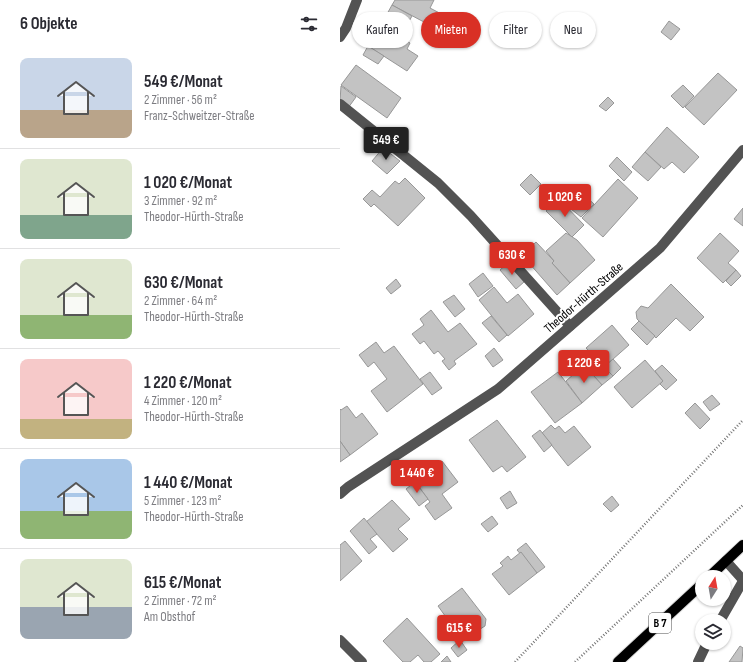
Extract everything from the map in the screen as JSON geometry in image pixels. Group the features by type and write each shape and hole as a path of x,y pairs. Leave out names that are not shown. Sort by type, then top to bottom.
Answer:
{"main road":[{"path":"716,570 743,545"},
{"name":"B 7","path":"618,662 695,590"}],"street":[{"path":"340,37 346,28 357,0"},
{"path":"340,104 438,183 460,205 570,326"},
{"name":"Theodor-Hürth-Straße","path":"340,494 348,487 498,389 660,248 743,150"},
{"path":"724,614 743,581 726,561"},
{"path":"340,640 362,662"},
{"path":"698,662 704,650"}],"path":[{"path":"515,662 743,420"},
{"path":"575,662 743,505"}],"building":[{"path":"395,0 434,0 430,8 438,12 421,12 421,20 413,16 413,12 405,12 392,5"},
{"path":"392,5 405,12 388,12"},
{"path":"669,21 680,29 671,40 661,32"},
{"path":"367,48 371,48 384,56 378,64 363,55"},
{"path":"371,48 408,48 418,56 407,71"},
{"path":"356,65 401,98 387,118 341,85"},
{"path":"718,73 737,90 704,125 685,107"},
{"path":"683,85 694,96 683,108 671,96"},
{"path":"341,86 356,97 348,108 340,101"},
{"path":"608,97 614,103 606,111 599,106"},
{"path":"667,127 699,157 684,173 672,162 664,169 645,152"},
{"path":"383,148 400,161 387,174 372,161"},
{"path":"645,152 661,167 648,181 632,167"},
{"path":"617,157 632,172 624,181 609,166"},
{"path":"531,174 541,184 530,195 520,185"},
{"path":"405,178 425,198 398,226 374,204 371,207 363,199 372,190 380,197 395,181 399,184"},
{"path":"618,179 638,198 603,237 582,218"},
{"path":"584,195 594,204 581,217 571,209"},
{"path":"559,199 584,225 572,237 546,211"},
{"path":"743,208 743,226 734,219"},
{"path":"566,233 577,240 595,260 570,283 552,263 554,261 546,251"},
{"path":"720,233 739,251 728,263 736,270 723,283 697,258"},
{"path":"536,242 554,261 552,263 570,283 557,295 522,255"},
{"path":"508,263 524,282 516,289 500,270"},
{"path":"736,270 741,276 731,286 726,281"},
{"path":"483,273 493,286 478,297 469,284"},
{"path":"396,279 401,286 391,294 386,288"},
{"path":"671,284 704,317 690,331 676,318 656,338 637,319 636,312 641,306 648,308"},
{"path":"494,287 507,303 518,294 534,314 508,336 479,300"},
{"path":"454,295 465,309 455,317 443,302"},
{"path":"431,310 448,332 460,323 477,344 454,361 456,364 449,370 442,361 445,359 438,351 434,354 424,341 420,344 412,334 424,325 420,319"},
{"path":"491,316 507,335 499,342 482,323"},
{"path":"639,321 655,336 647,345 631,329"},
{"path":"612,325 629,345 604,367 586,348"},
{"path":"376,342 384,353 394,346 423,384 387,412 371,391 387,379 374,362 368,367 359,355"},
{"path":"494,348 503,360 493,367 485,356"},
{"path":"594,357 613,376 602,385 584,365"},
{"path":"613,359 621,368 613,376 604,367"},
{"path":"645,360 663,381 632,408 614,387"},
{"path":"584,365 602,385 582,403 566,381"},
{"path":"662,365 677,380 666,390 660,384 663,381 655,371"},
{"path":"430,372 442,388 432,395 420,379"},
{"path":"558,372 582,403 555,423 531,392"},
{"path":"712,395 720,404 710,411 703,402"},
{"path":"695,403 710,419 700,429 685,413"},
{"path":"347,406 356,418 362,413 378,434 350,455 340,441 340,409 341,410"},
{"path":"497,420 526,457 507,472 502,466 493,472 469,440"},
{"path":"551,425 555,429 559,426 565,433 574,426 591,447 568,466 542,433"},
{"path":"540,430 552,445 544,452 532,436"},
{"path":"340,441 350,455 340,462"},
{"path":"442,461 458,482 442,494 452,508 435,520 425,506 430,502 415,481"},
{"path":"415,482 428,499 419,506 406,489"},
{"path":"510,491 517,503 507,509 500,498"},
{"path":"612,496 619,505 611,512 603,504"},
{"path":"392,500 410,519 398,529 408,539 393,552 366,522"},
{"path":"492,516 498,524 488,532 481,524"},
{"path":"364,518 377,534 370,539 377,547 369,554 350,531"},
{"path":"345,541 362,561 340,581 340,545"},
{"path":"526,543 545,567 537,573 517,550"},
{"path":"521,552 537,573 509,595 492,574 503,566 500,563 508,556 511,560"},
{"path":"462,588 486,619 485,626 477,631 469,621 456,631 438,606"},
{"path":"407,618 440,654 431,662 424,662 418,655 410,662 403,662 383,641"},
{"path":"460,640 467,650 458,657 451,648"},
{"path":"740,646 743,648 742,662 729,662"},
{"path":"447,656 451,662 441,662"}]}
